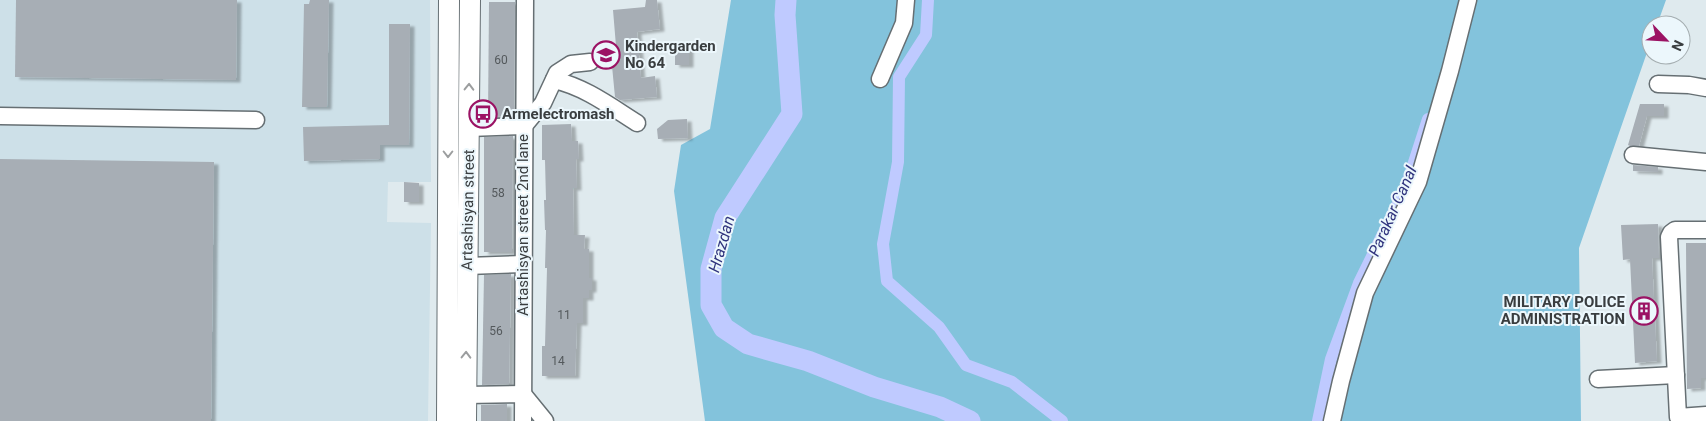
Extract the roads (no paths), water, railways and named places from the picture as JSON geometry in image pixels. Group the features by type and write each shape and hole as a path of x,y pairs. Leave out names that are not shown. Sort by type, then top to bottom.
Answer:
{"main road":[{"name":"Artashisyan street","path":"447,421 449,0"},
{"name":"Artashisyan street","path":"466,421 470,0"}],"street":[{"name":"Artashisyan street 2nd lane","path":"522,421 525,0"},
{"path":"880,79 904,23 906,0"},
{"path":"1332,421 1365,293 1418,182 1468,0"},
{"path":"469,128 524,126 543,103 557,73 571,64 590,62"},
{"path":"554,80 570,84 592,94 636,123"},
{"path":"1658,84 1689,85 1706,88"},
{"path":"0,116 256,120"},
{"path":"1633,155 1706,162"},
{"path":"1706,230 1675,230 1670,233 1669,237 1678,417 1706,415"},
{"path":"467,266 523,264"},
{"path":"1598,379 1676,375"},
{"path":"466,394 523,394 545,421"}],"waterway":[{"name":"Hrazdan","path":"786,0 785,15 792,114 725,218 711,269 711,305 724,328 748,344 808,361 874,387 940,407 970,421"},
{"path":"928,0 926,35 899,77 898,162 883,244 887,281 939,327 966,365 1012,382 1062,421"},
{"name":"Parakar Canal","path":"1318,421 1331,359 1359,283 1406,187 1428,119"}],"place":[{"name":"Kindergarden No 64","path":"606,55"},
{"name":"Armelectromash","path":"483,114"},
{"name":"MILITARY POLICE ADMINISTRATION","path":"1644,311"}]}
